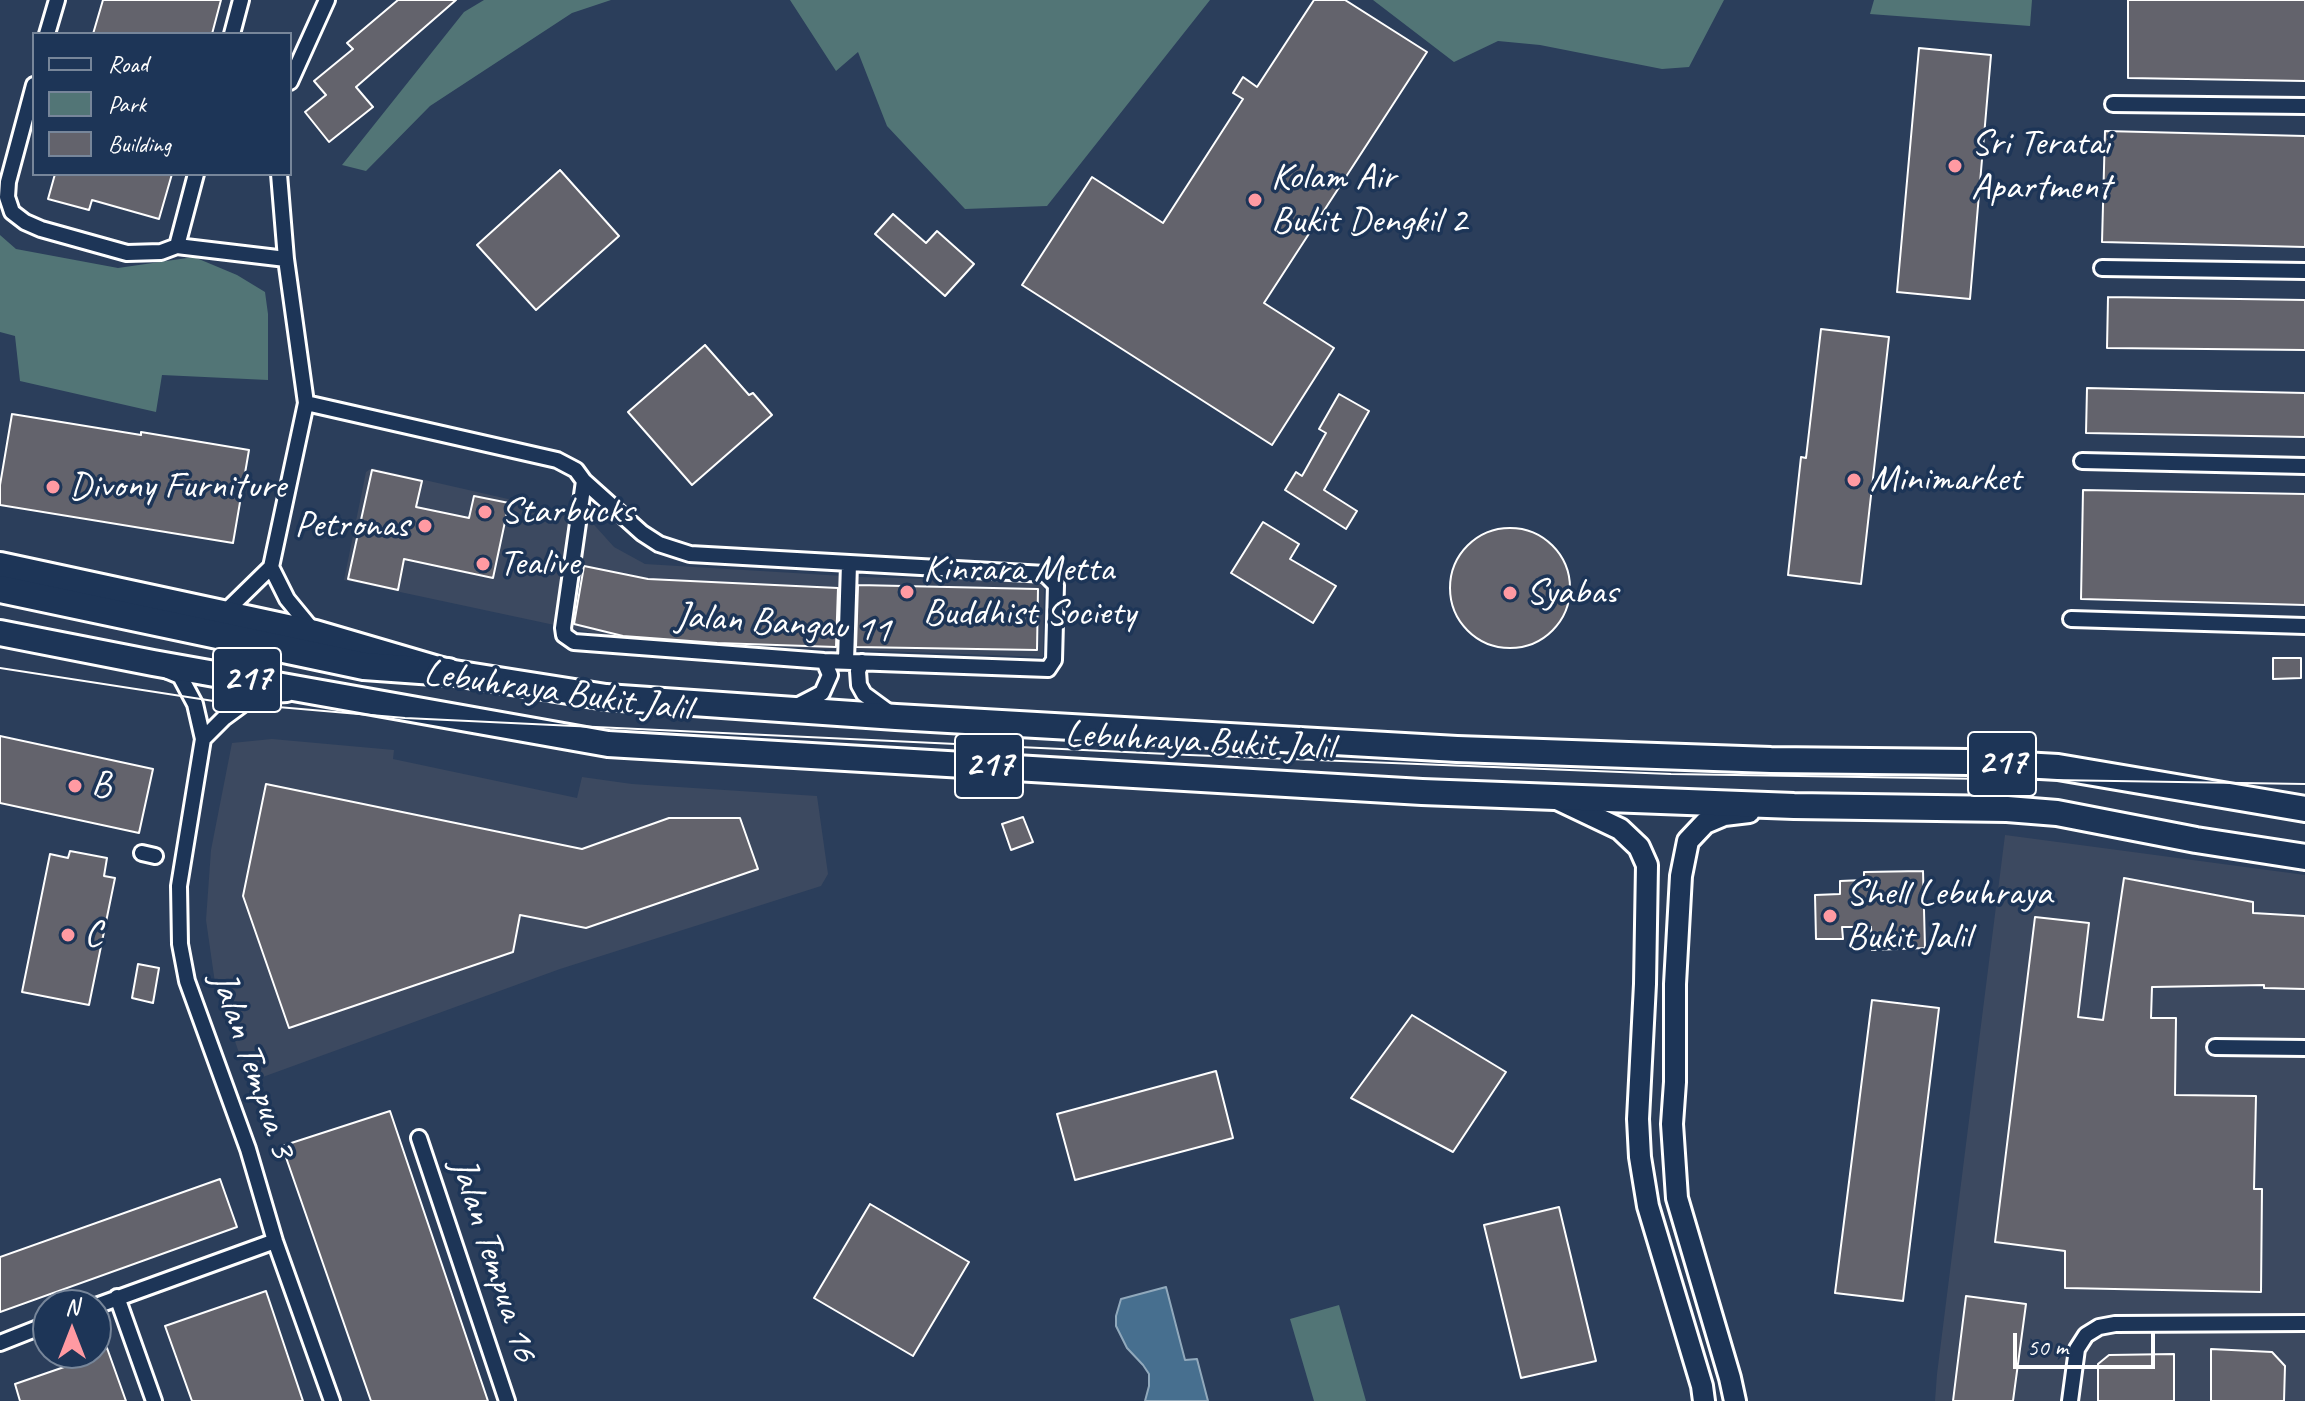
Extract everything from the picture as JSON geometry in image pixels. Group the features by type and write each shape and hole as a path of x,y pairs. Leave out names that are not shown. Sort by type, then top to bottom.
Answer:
{"highway":[{"name":"Lebuhraya Bukit Jalil","path":"0,565 315,633 448,672 606,697 1457,749 2058,767 2305,809"},
{"path":"0,589 364,666 448,672"},
{"name":"Lebuhraya Bukit Jalil","path":"0,633 608,744 1553,798 2007,809 2057,813 2305,857"}],"main road":[{"path":"1553,798 1620,829 1639,847 1647,865 1638,1119 1640,1157 1648,1206 1704,1401"},
{"path":"1735,1401 1677,1198 1672,1124 1681,876 1688,841 1705,823 1724,815 1794,806"},
{"path":"1645,984 1675,984"}],"street":[{"path":"233,32 241,0"},
{"path":"292,78 327,0"},
{"path":"47,32 54,1"},
{"path":"32,92 8,182 7,197 12,212 25,222 127,253 161,252 177,246 286,259"},
{"path":"2113,104 2305,106"},
{"path":"177,246 195,176"},
{"path":"224,613 271,567 306,403 286,259 279,176"},
{"path":"2102,268 2305,271"},
{"path":"306,403 557,460 576,470 584,481"},
{"path":"2082,461 2305,466"},
{"name":"Jalan Bangau 11","path":"584,481 642,533 659,544 690,554 1045,574 1056,585 1054,660 1048,669 824,661 574,642 564,635 563,628 584,481"},
{"path":"846,661 849,564"},
{"path":"271,567 287,599 315,633"},
{"path":"2071,619 2305,626"},
{"path":"790,710 822,693 830,675 824,661"},
{"path":"862,662 858,671 859,685 864,694 896,717"},
{"name":"Jalan Tempua 3","path":"153,663 180,676 195,704 203,739 179,886 180,944 187,981 248,1149 275,1241 332,1401"},
{"path":"203,739 224,718 254,696 340,696"},
{"path":"2215,1047 2305,1048"},
{"name":"Jalan Tempua 16","path":"419,1138 507,1401"},
{"path":"112,1299 275,1241"},
{"path":"117,1297 154,1401"},
{"path":"2070,1401 2077,1349 2086,1335 2099,1327 2115,1324 2305,1323"},
{"path":"0,1343 32,1330"}],"shaded area":[{"path":"372,468 587,517 614,547 645,564 860,577 1044,582 1043,657 634,642 344,580 366,472"},
{"path":"272,739 394,750 393,759 577,798 582,777 632,784 817,796 828,874 821,886 560,969 249,1082 215,983 206,920 211,850 232,743"},
{"path":"2005,835 2305,875 2305,1401 1935,1401"},
{"path":"1166,1287 1185,1360 1197,1359 1208,1401 1145,1401 1149,1374 1127,1348 1116,1326 1121,1299"}],"green space":[{"path":"484,0 611,0 572,13 430,106 366,171 342,165 464,12"},
{"path":"790,0 1210,0 1047,206 965,209 887,126 858,52 836,71"},
{"path":"1373,0 1724,0 1689,67 1662,69 1540,45 1498,41 1454,62"},
{"path":"1874,0 2032,0 2030,26 1870,14"},
{"path":"0,235 16,249 118,268 194,257 237,275 265,292 268,380 162,375 156,412 20,381 15,336 0,332"},
{"path":"1339,1305 1366,1401 1314,1401 1290,1319"}],"building":[{"path":"103,0 221,0 213,32 94,32"},
{"path":"398,0 456,0 356,87 373,107 329,142 305,112 326,95 314,81 353,49 347,43"},
{"name":"Kolam Air Bukit Dengkil 2","path":"1314,0 1345,0 1427,52 1264,303 1334,348 1272,445 1022,285 1092,177 1163,223 1243,99 1233,93 1243,77 1257,87"},
{"path":"2128,0 2305,0 2305,81 2128,78"},
{"name":"Sri Teratai Apartment","path":"1919,48 1991,55 1970,299 1897,292"},
{"path":"2105,131 2305,136 2305,247 2102,242"},
{"path":"560,170 619,236 536,310 477,245"},
{"path":"54,176 171,176 159,219 92,200 89,210 48,199"},
{"path":"893,214 926,243 937,231 974,264 945,296 875,234"},
{"path":"2108,297 2305,300 2305,350 2107,348"},
{"path":"1821,329 1889,337 1861,584 1788,575 1801,457 1806,458"},
{"path":"705,345 749,395 753,393 772,415 692,485 628,412"},
{"path":"2087,388 2305,393 2305,437 2086,433"},
{"path":"1339,394 1369,411 1324,490 1357,511 1346,529 1285,490 1296,472 1302,476 1326,433 1319,429"},
{"path":"12,414 249,450 233,543 0,505 0,485"},
{"path":"372,470 422,481 416,507 469,518 474,496 509,503 493,578 404,559 398,590 348,579"},
{"path":"2083,490 2305,494 2305,605 2081,599"},
{"path":"1263,522 1299,544 1290,559 1336,586 1313,623 1231,573"},
{"name":"Syabas","path":"1510,528 1533,533 1552,546 1565,565 1570,588 1565,611 1552,630 1533,643 1510,648 1487,643 1468,630 1455,611 1450,588 1455,565 1468,546 1487,533"},
{"path":"584,566 648,579 838,588 836,647 623,636 574,624"},
{"path":"858,585 1038,589 1037,650 856,647"},
{"path":"2273,658 2301,658 2301,678 2273,679"},
{"name":"B","path":"0,736 153,769 139,833 0,803"},
{"path":"266,784 582,849 669,818 740,818 758,869 586,928 520,915 513,952 289,1028 243,896"},
{"path":"1023,817 1033,842 1011,850 1002,824"},
{"name":"C","path":"70,851 107,858 104,876 115,878 89,1005 22,992 50,854 68,858"},
{"path":"1923,871 1925,948 1872,950 1871,927 1842,927 1843,939 1816,939 1815,895 1840,894 1840,881 1864,880 1864,872"},
{"path":"2124,878 2253,902 2253,913 2305,916 2305,989 2264,988 2264,985 2152,987 2151,1018 2176,1018 2175,1095 2256,1096 2254,1189 2262,1189 2261,1292 2065,1288 2065,1251 1995,1242 2035,917 2089,923 2078,1017 2103,1020"},
{"path":"138,964 159,968 153,1003 132,998"},
{"path":"1872,1000 1939,1008 1903,1301 1835,1293"},
{"path":"1412,1015 1506,1072 1453,1152 1351,1098"},
{"path":"1216,1071 1233,1138 1075,1180 1057,1114"},
{"path":"390,1111 488,1401 371,1401 282,1146"},
{"path":"220,1179 237,1227 64,1289 32,1289 32,1301 0,1312 0,1257"},
{"path":"870,1204 969,1262 913,1356 814,1298"},
{"path":"1559,1207 1596,1361 1521,1378 1484,1225"},
{"path":"266,1291 303,1401 192,1401 165,1326"},
{"path":"1966,1296 2026,1304 2013,1401 1953,1401"},
{"path":"2211,1349 2272,1352 2285,1366 2284,1401 2211,1401"},
{"path":"2174,1354 2174,1401 2098,1401 2098,1364 2109,1355"},
{"path":"112,1362 126,1401 20,1401 15,1384 58,1369 112,1369"}],"tram line":[{"path":"0,668 220,702 405,718 1671,774 2305,784"}],"place":[{"name":"Sri Teratai Apartment","path":"1955,166"},
{"name":"Kolam Air Bukit Dengkil 2","path":"1255,200"},
{"name":"Minimarket","path":"1854,480"},
{"name":"Divony Furniture","path":"53,487"},
{"name":"Starbucks","path":"485,512"},
{"name":"Petronas","path":"425,526"},
{"name":"Tealive","path":"483,564"},
{"name":"Kinrara Metta Buddhist Society","path":"907,592"},
{"name":"Syabas","path":"1510,593"},
{"name":"B","path":"75,786"},
{"name":"Shell Lebuhraya Bukit Jalil","path":"1830,916"},
{"name":"C","path":"68,935"}]}
